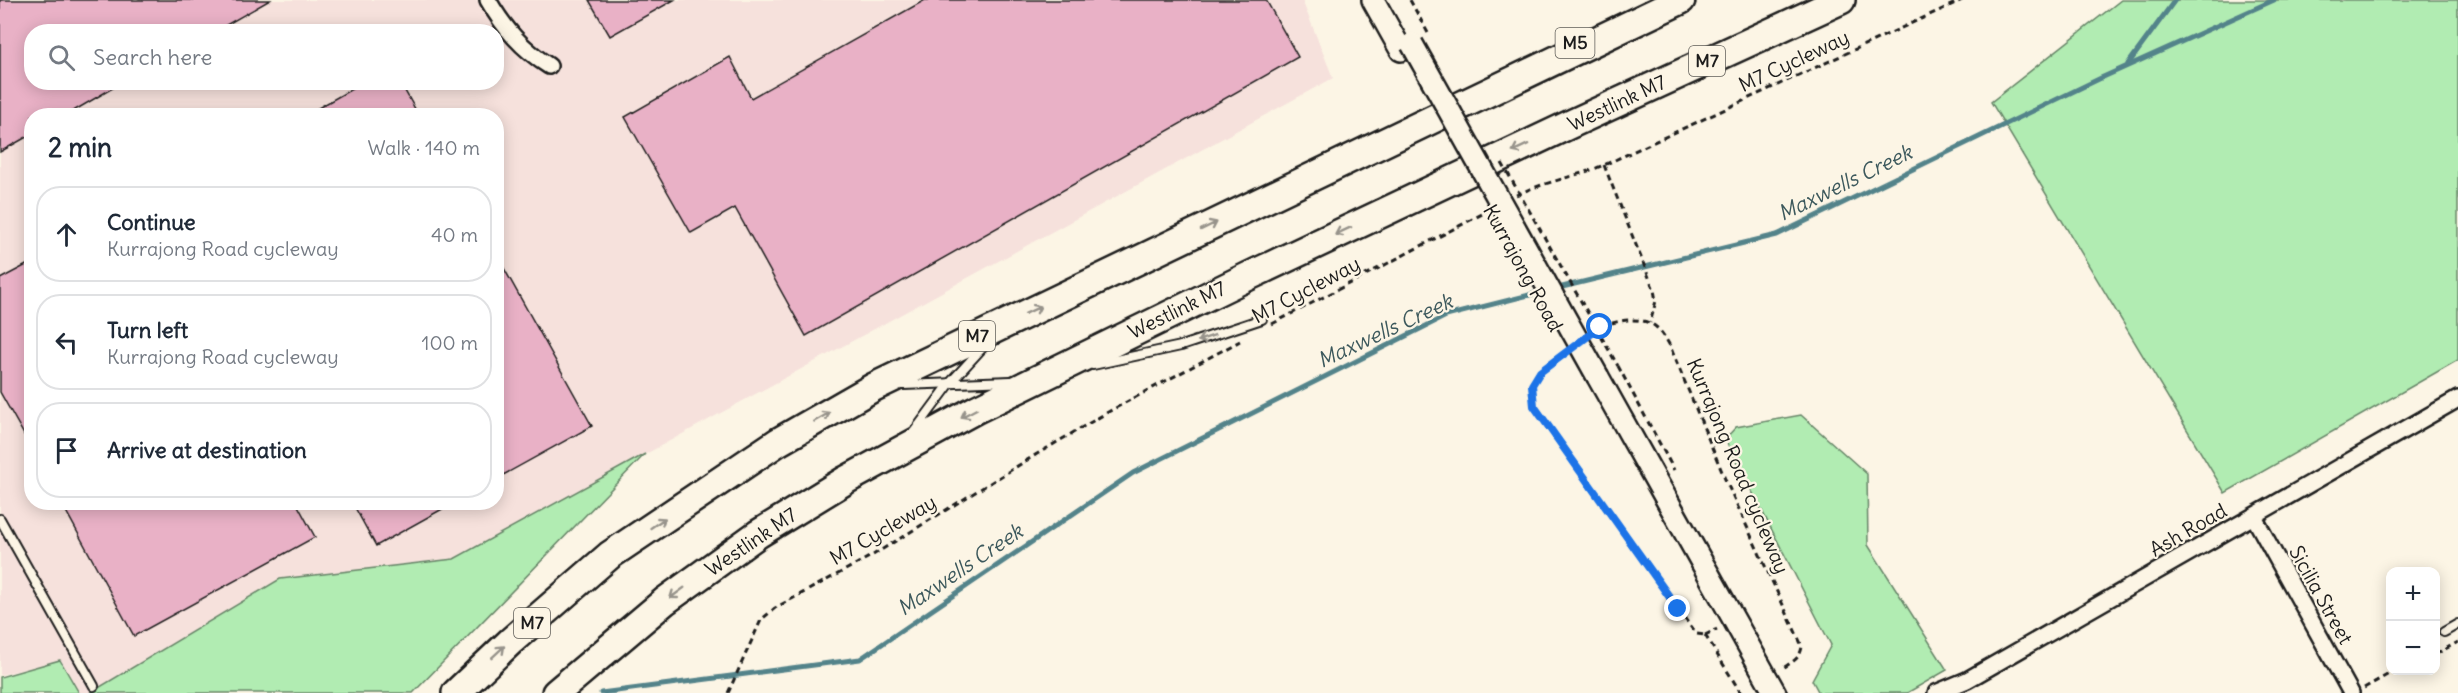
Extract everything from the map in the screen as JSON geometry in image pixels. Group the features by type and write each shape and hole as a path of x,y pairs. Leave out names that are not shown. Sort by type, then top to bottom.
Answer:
{"highway":[{"name":"M5","path":"1493,90 1605,26 1659,0"},
{"name":"M7","path":"456,693 511,640 609,555 778,442 874,387 1681,0"},
{"name":"M7","path":"1573,123 1594,108 1816,0"},
{"name":"Westlink M7","path":"556,693 665,601 758,534 900,450 1035,379 1573,123 1841,0"}],"main road":[{"name":"Kurrajong Road","path":"1373,0 1414,42"},
{"name":"Kurrajong Road","path":"1387,0 1414,42 1762,693"},
{"name":"Kurrajong Road","path":"1593,380 1775,693"}],"street":[{"path":"488,0 514,39 531,55 549,66"},
{"name":"Ash Road","path":"1936,693 1966,680 2458,399"},
{"name":"Sicilia Street","path":"2254,517 2353,693"}],"lane":[{"path":"874,387 1035,379 1181,346 1262,319"},
{"path":"900,450 951,382 1004,323"},
{"path":"0,519 94,686"},
{"path":"2444,632 2458,624"}],"path":[{"path":"1410,0 1414,42"},
{"name":"M7 Cycleway","path":"1513,197 1538,185 1580,175 1604,165 1962,0"},
{"path":"1500,158 1618,366"},
{"path":"1592,333 1606,324 1636,321 1650,324 1656,301 1629,224 1604,165"},
{"name":"M7 Cycleway","path":"1264,328 1493,208"},
{"name":"Kurrajong Road cycleway","path":"1650,324 1664,336 1670,346 1735,501 1802,646 1801,653 1796,659 1781,669"},
{"name":"M7 Cycleway","path":"728,693 761,620 767,614 873,555 1036,454 1245,338"},
{"path":"1567,351 1535,377 1532,385 1534,406 1697,634 1705,635 1724,625"},
{"path":"1705,635 1741,693"},
{"path":"2440,652 2458,642"},
{"path":"2353,693 2387,675"}],"shaded area":[{"path":"0,0 1302,0 1333,78 454,559 280,579 90,693 79,693 60,661 0,675"}],"green space":[{"path":"2121,0 2458,0 2458,360 2225,493 1991,102"},
{"path":"1801,415 1867,474 1868,545 1947,670 1907,693 1819,693 1812,680 1831,645 1725,439 1736,427"},
{"path":"645,454 413,693 90,693 280,579 454,559"},
{"path":"60,660 79,693 0,693 0,677"}],"building":[{"path":"0,0 270,0 228,24 24,24 24,90 109,90 79,108 24,108 24,138 0,152"},
{"path":"589,0 674,0 610,36"},
{"path":"925,0 1266,0 1298,57 806,336 735,208 691,233 625,117 730,57 751,98"},
{"path":"350,90 404,90 415,108 318,108"},
{"path":"24,266 24,435 0,392 0,279"},
{"path":"504,268 592,426 504,475"},
{"path":"65,510 300,510 315,537 134,636"},
{"path":"356,510 441,510 376,546"}],"waterway":[{"path":"2128,64 2175,0"},
{"name":"Maxwells Creek","path":"1554,289 1777,235 2101,78 2274,0"},
{"name":"Maxwells Creek","path":"601,693 860,659 1133,473 1446,316 1545,291"}],"route":[{"path":"1600,327 1540,372 1535,377 1531,396 1539,415 1678,609"}]}
